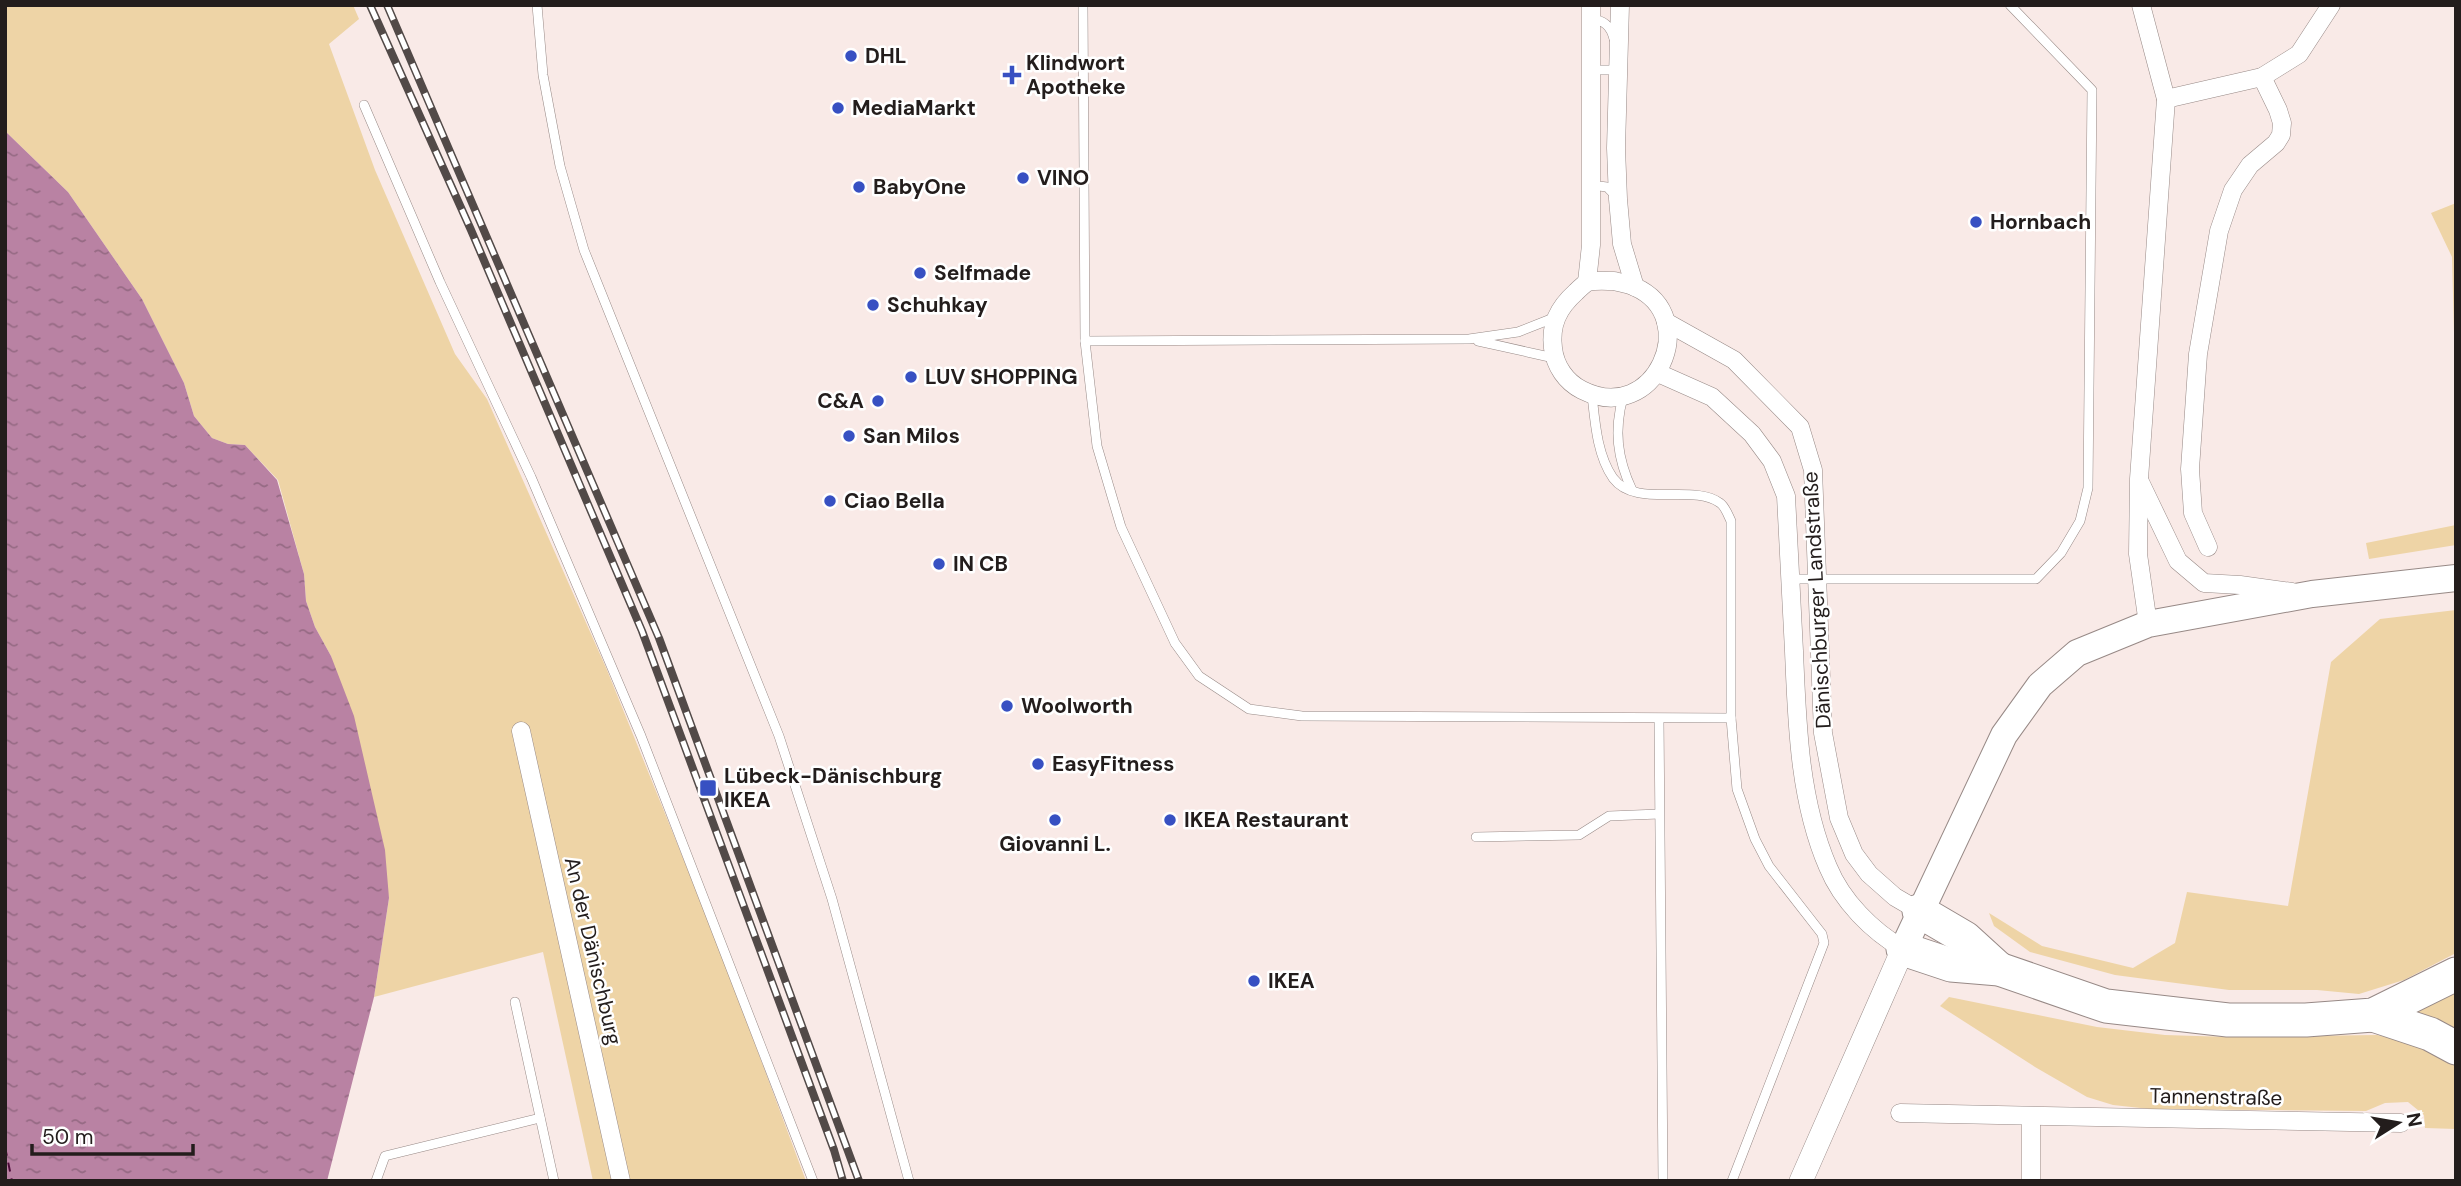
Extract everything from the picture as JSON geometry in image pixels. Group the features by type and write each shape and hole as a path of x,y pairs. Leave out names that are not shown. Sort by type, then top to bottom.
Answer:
{"highway":[{"path":"1919,911 1965,938 1999,969"},
{"path":"1903,948 1951,965 1999,969 2106,1006 2228,1020 2306,1020 2373,1015 2456,974"},
{"path":"2373,1015 2430,1034 2456,1048"}],"main road":[{"path":"1903,948 2004,736 2040,685 2077,653 2090,645 2148,624 2312,594 2456,578"}],"street":[{"path":"1620,5 1616,148 1618,199 1622,244 1635,287"},
{"path":"2141,5 2166,99 2139,479 2138,554 2148,624"},
{"path":"2166,99 2262,77 2299,54 2331,5"},
{"path":"1587,282 1591,245 1591,12"},
{"path":"2208,547 2193,513 2190,469 2198,354 2219,231 2233,190 2250,165 2276,143 2281,135 2278,110 2262,77"},
{"path":"1615,281 1635,287 1649,296 1660,310 1666,322 1668,348 1658,373 1647,384 1623,397 1592,395 1576,387 1561,372 1554,358 1551,337 1556,317 1565,302 1587,282 1615,281"},
{"name":"Dänischburger Landstraße","path":"1666,322 1734,360 1800,427 1813,470 1823,733 1839,818 1853,854 1869,874 1895,897 1919,911"},
{"name":"Dänischburger Landstraße","path":"1658,373 1712,397 1752,434 1772,461 1786,496 1798,737 1811,815 1828,869 1851,905 1881,937 1903,948"},
{"path":"2139,479 2178,561 2204,583 2312,594"},
{"name":"An der Dänischburg","path":"521,731 621,1181"},
{"path":"1801,1181 1903,948"},
{"name":"Tannenstraße","path":"1899,1113 2401,1123"},
{"path":"2031,1117 2031,1181"}],"lane":[{"path":"537,5 544,75 559,166 584,250 779,736 832,899 909,1181"},
{"path":"1083,5 1085,341 1097,446 1121,527 1166,625 1199,677 1250,709 1302,716 1731,718"},
{"path":"1791,579 2036,579 2061,553 2080,521 2088,488 2092,90 2010,5"},
{"path":"1590,70 1619,62 1612,30 1591,12"},
{"path":"365,105 440,282 531,477 641,736 813,1181"},
{"path":"1590,185 1607,187 1618,199"},
{"path":"1085,341 1469,339 1518,332 1556,317"},
{"path":"1469,339 1554,358"},
{"path":"1592,395 1596,431 1605,464 1614,480 1632,491 1706,496 1723,504 1731,521 1731,718 1737,789 1755,839 1769,866 1822,934 1824,943 1732,1181"},
{"path":"1623,397 1617,419 1618,446 1632,491"},
{"path":"1659,719 1663,1181"},
{"path":"1476,837 1579,835 1609,816 1659,814"},
{"path":"515,1002 554,1181"},
{"path":"376,1181 385,1156 540,1118"}],"shaded area":[{"path":"5,5 353,5 359,19 329,44 375,170 455,354 487,399 607,670 719,947 806,1181 593,1181 543,952 374,997 389,898 331,656 315,627 306,601 304,574 278,480 245,445 228,444 212,438 194,416 184,383 142,299 68,192 5,131"},
{"path":"2456,203 2456,335 2452,257 2431,213"},
{"path":"2456,525 2456,545 2369,559 2366,543"},
{"path":"2456,610 2456,953 2404,980 2359,994 2317,990 2229,990 2115,975 2030,952 1994,926 1989,913 2042,946 2133,968 2175,943 2187,892 2288,906 2331,662 2380,619"},
{"path":"2456,987 2456,1030 2401,1013"},
{"path":"1949,997 2097,1027 2165,1035 2377,1035 2428,1046 2456,1060 2456,1129 2425,1128 2424,1115 2408,1102 2385,1103 2366,1111 2150,1109 2113,1105 2087,1097 1940,1006"}],"water":[{"path":"5,131 68,192 142,299 184,383 194,416 212,438 228,444 245,445 277,480 304,574 306,601 354,716 385,850 389,898 374,997 327,1181 5,1181"}],"ferry route":[{"path":"5,1147 12,1181"}],"railway":[{"path":"370,5 471,230 642,631 834,1150 843,1181"},
{"path":"387,5 659,638 859,1181"}],"place":[{"name":"DHL","path":"851,56"},
{"name":"Klindwort Apotheke","path":"1012,75"},
{"name":"MediaMarkt","path":"838,108"},
{"name":"VINO","path":"1023,178"},
{"name":"BabyOne","path":"859,187"},
{"name":"Hornbach","path":"1976,222"},
{"name":"Selfmade","path":"920,273"},
{"name":"Schuhkay","path":"873,305"},
{"name":"LUV SHOPPING","path":"911,377"},
{"name":"C&A","path":"878,401"},
{"name":"San Milos","path":"849,436"},
{"name":"Ciao Bella","path":"830,501"},
{"name":"IN CB","path":"939,564"},
{"name":"Woolworth","path":"1007,706"},
{"name":"EasyFitness","path":"1038,764"},
{"name":"Lübeck-Dänischburg IKEA","path":"708,788"},
{"name":"Giovanni L.","path":"1055,820"},
{"name":"IKEA Restaurant","path":"1170,820"},
{"name":"IKEA","path":"1254,981"}]}
